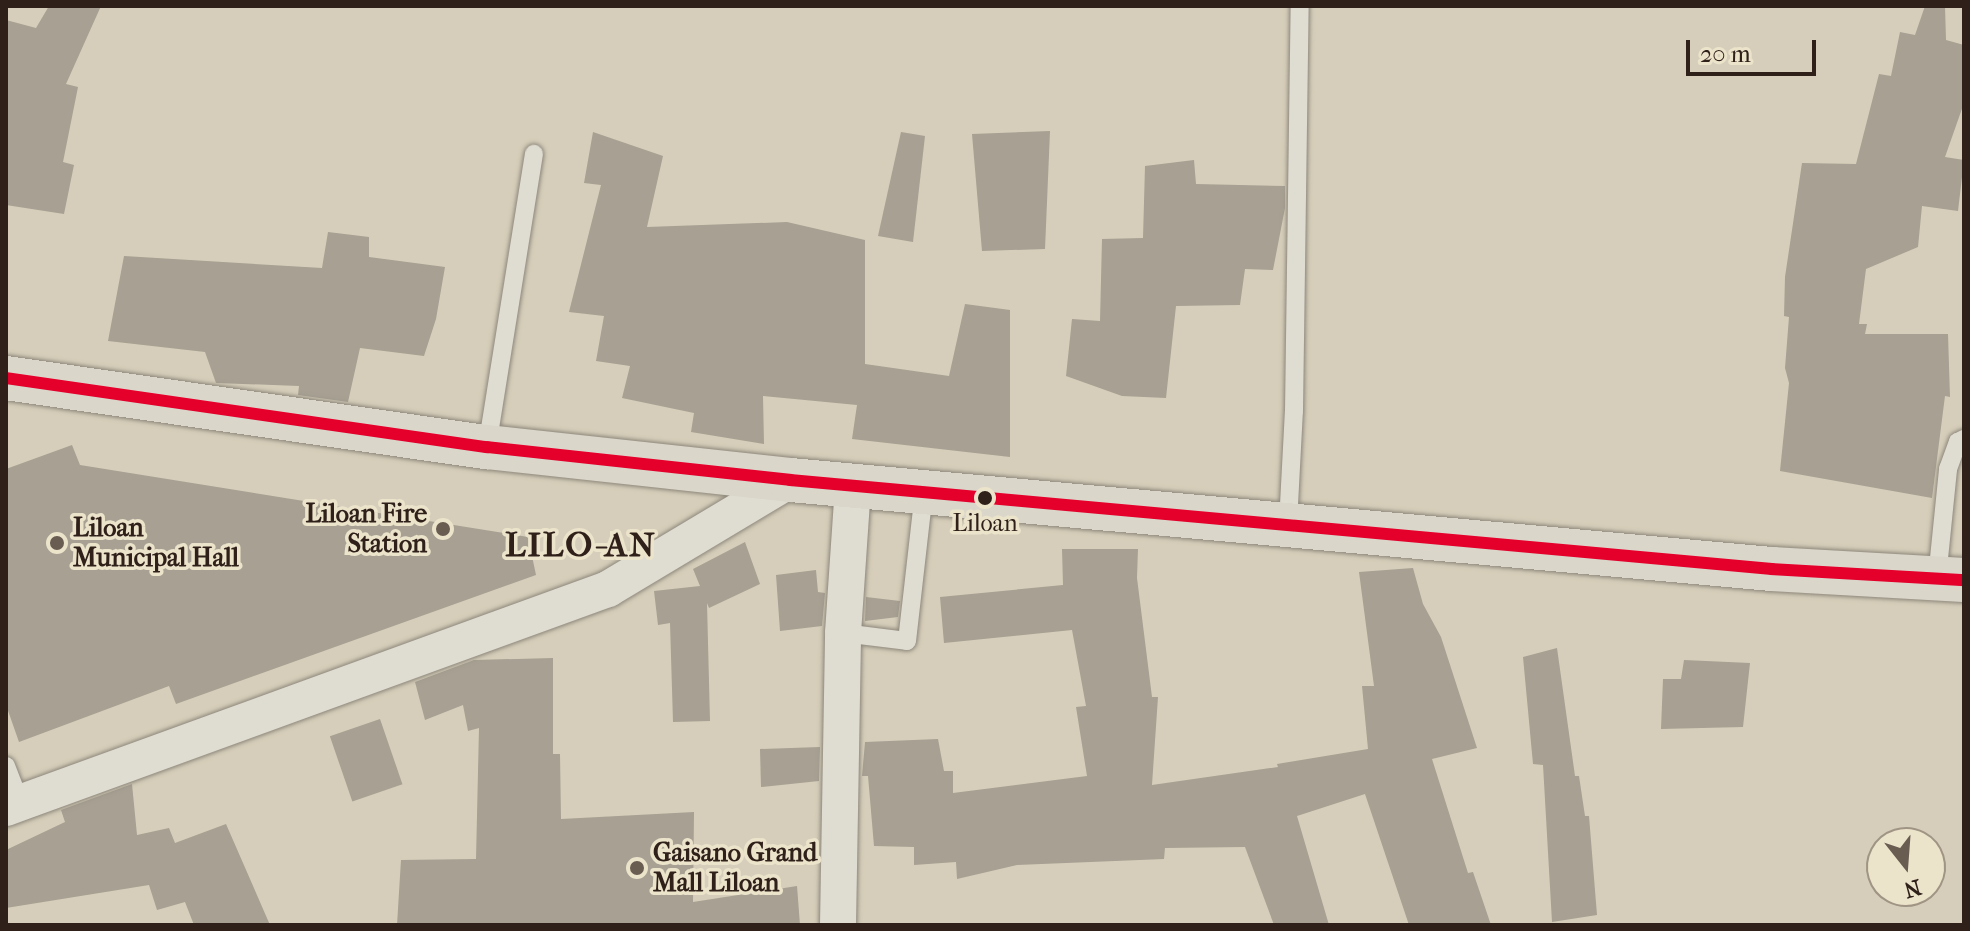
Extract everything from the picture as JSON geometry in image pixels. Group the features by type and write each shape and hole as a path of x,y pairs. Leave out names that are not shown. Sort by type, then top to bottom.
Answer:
{"main road":[{"path":"6,378 487,447 790,480 1772,569 1950,579"}],"street":[{"path":"13,806 608,589 790,480"},
{"path":"838,925 843,633 853,485"}],"lane":[{"path":"1288,524 1294,411 1300,6"},
{"path":"487,447 534,154"},
{"path":"1950,579 1948,469 1958,442 1964,439"},
{"path":"843,633 907,641 924,492"},
{"path":"6,766 13,806"}],"building":[{"path":"49,6 101,6 66,84 78,87 63,162 74,165 64,214 6,205 6,20 36,28"},
{"path":"1925,6 1945,6 1946,40 1964,45 1964,103 1945,157 1964,160 1958,211 1922,206 1918,247 1866,269 1859,324 1867,324 1865,334 1948,334 1950,397 1945,396 1932,498 1780,471 1789,383 1785,368 1789,317 1784,316 1785,277 1802,163 1856,164 1879,74 1891,76 1900,32 1915,35"},
{"path":"1050,131 1045,249 982,251 972,134"},
{"path":"593,132 663,156 647,227 787,222 865,240 865,364 949,376 965,304 1010,310 1010,457 852,439 857,405 763,396 764,444 691,432 694,413 622,398 630,366 596,361 604,316 569,312 601,185 584,183"},
{"path":"901,132 925,136 913,242 878,236"},
{"path":"1194,160 1196,184 1285,186 1285,208 1273,270 1245,269 1240,305 1176,306 1166,398 1122,396 1066,376 1072,319 1100,321 1102,239 1143,238 1145,166"},
{"path":"328,232 369,237 369,257 445,267 436,319 424,356 360,348 348,402 298,395 299,386 216,383 205,352 108,341 124,256 322,268"},
{"name":"Liloan Municipal Hall","path":"72,445 80,465 528,537 536,575 176,704 169,686 19,742 6,705 6,469"},
{"path":"745,542 760,584 709,608 707,603 710,721 673,722 670,623 658,625 654,591 700,586 693,569"},
{"path":"1062,549 1138,549 1137,578 1152,697 1158,697 1152,785 1278,767 1277,764 1368,749 1362,686 1374,686 1359,572 1413,568 1423,604 1441,637 1477,748 1432,759 1468,873 1473,872 1491,925 1409,925 1365,794 1297,816 1329,925 1274,925 1245,847 1165,848 1164,859 1017,865 957,879 956,862 914,865 914,847 874,846 868,776 862,776 865,742 938,739 944,771 953,771 953,793 1087,776 1076,707 1086,706 1072,630 944,643 940,597 1063,585"},
{"path":"816,570 818,592 825,593 822,626 780,631 776,575"},
{"path":"866,597 900,601 898,617 865,621"},
{"path":"1557,648 1575,776 1579,776 1585,816 1589,816 1597,915 1552,922 1543,765 1533,764 1523,657"},
{"path":"553,658 553,754 560,754 561,819 694,812 693,902 797,886 800,925 397,925 401,860 476,859 479,728 468,731 463,705 425,720 415,682 474,660"},
{"path":"1684,660 1750,663 1743,727 1661,729 1663,679 1681,679"},
{"path":"380,719 402,784 352,801 330,736"},
{"path":"820,747 819,781 761,787 760,749"},
{"path":"132,784 137,835 169,828 175,843 226,824 270,925 194,925 185,902 157,910 149,885 6,908 6,850 65,822 61,810"}],"transit line":[{"path":"6,378 487,447 790,480 1772,569 1964,580"}],"place":[{"name":"Liloan","path":"985,498"},
{"name":"Liloan Fire Station","path":"443,529"},
{"name":"Liloan Municipal Hall","path":"57,543"},
{"name":"Gaisano Grand Mall Liloan","path":"637,868"}],"district":[{"name":"LILO-AN","path":"581,546"}]}
